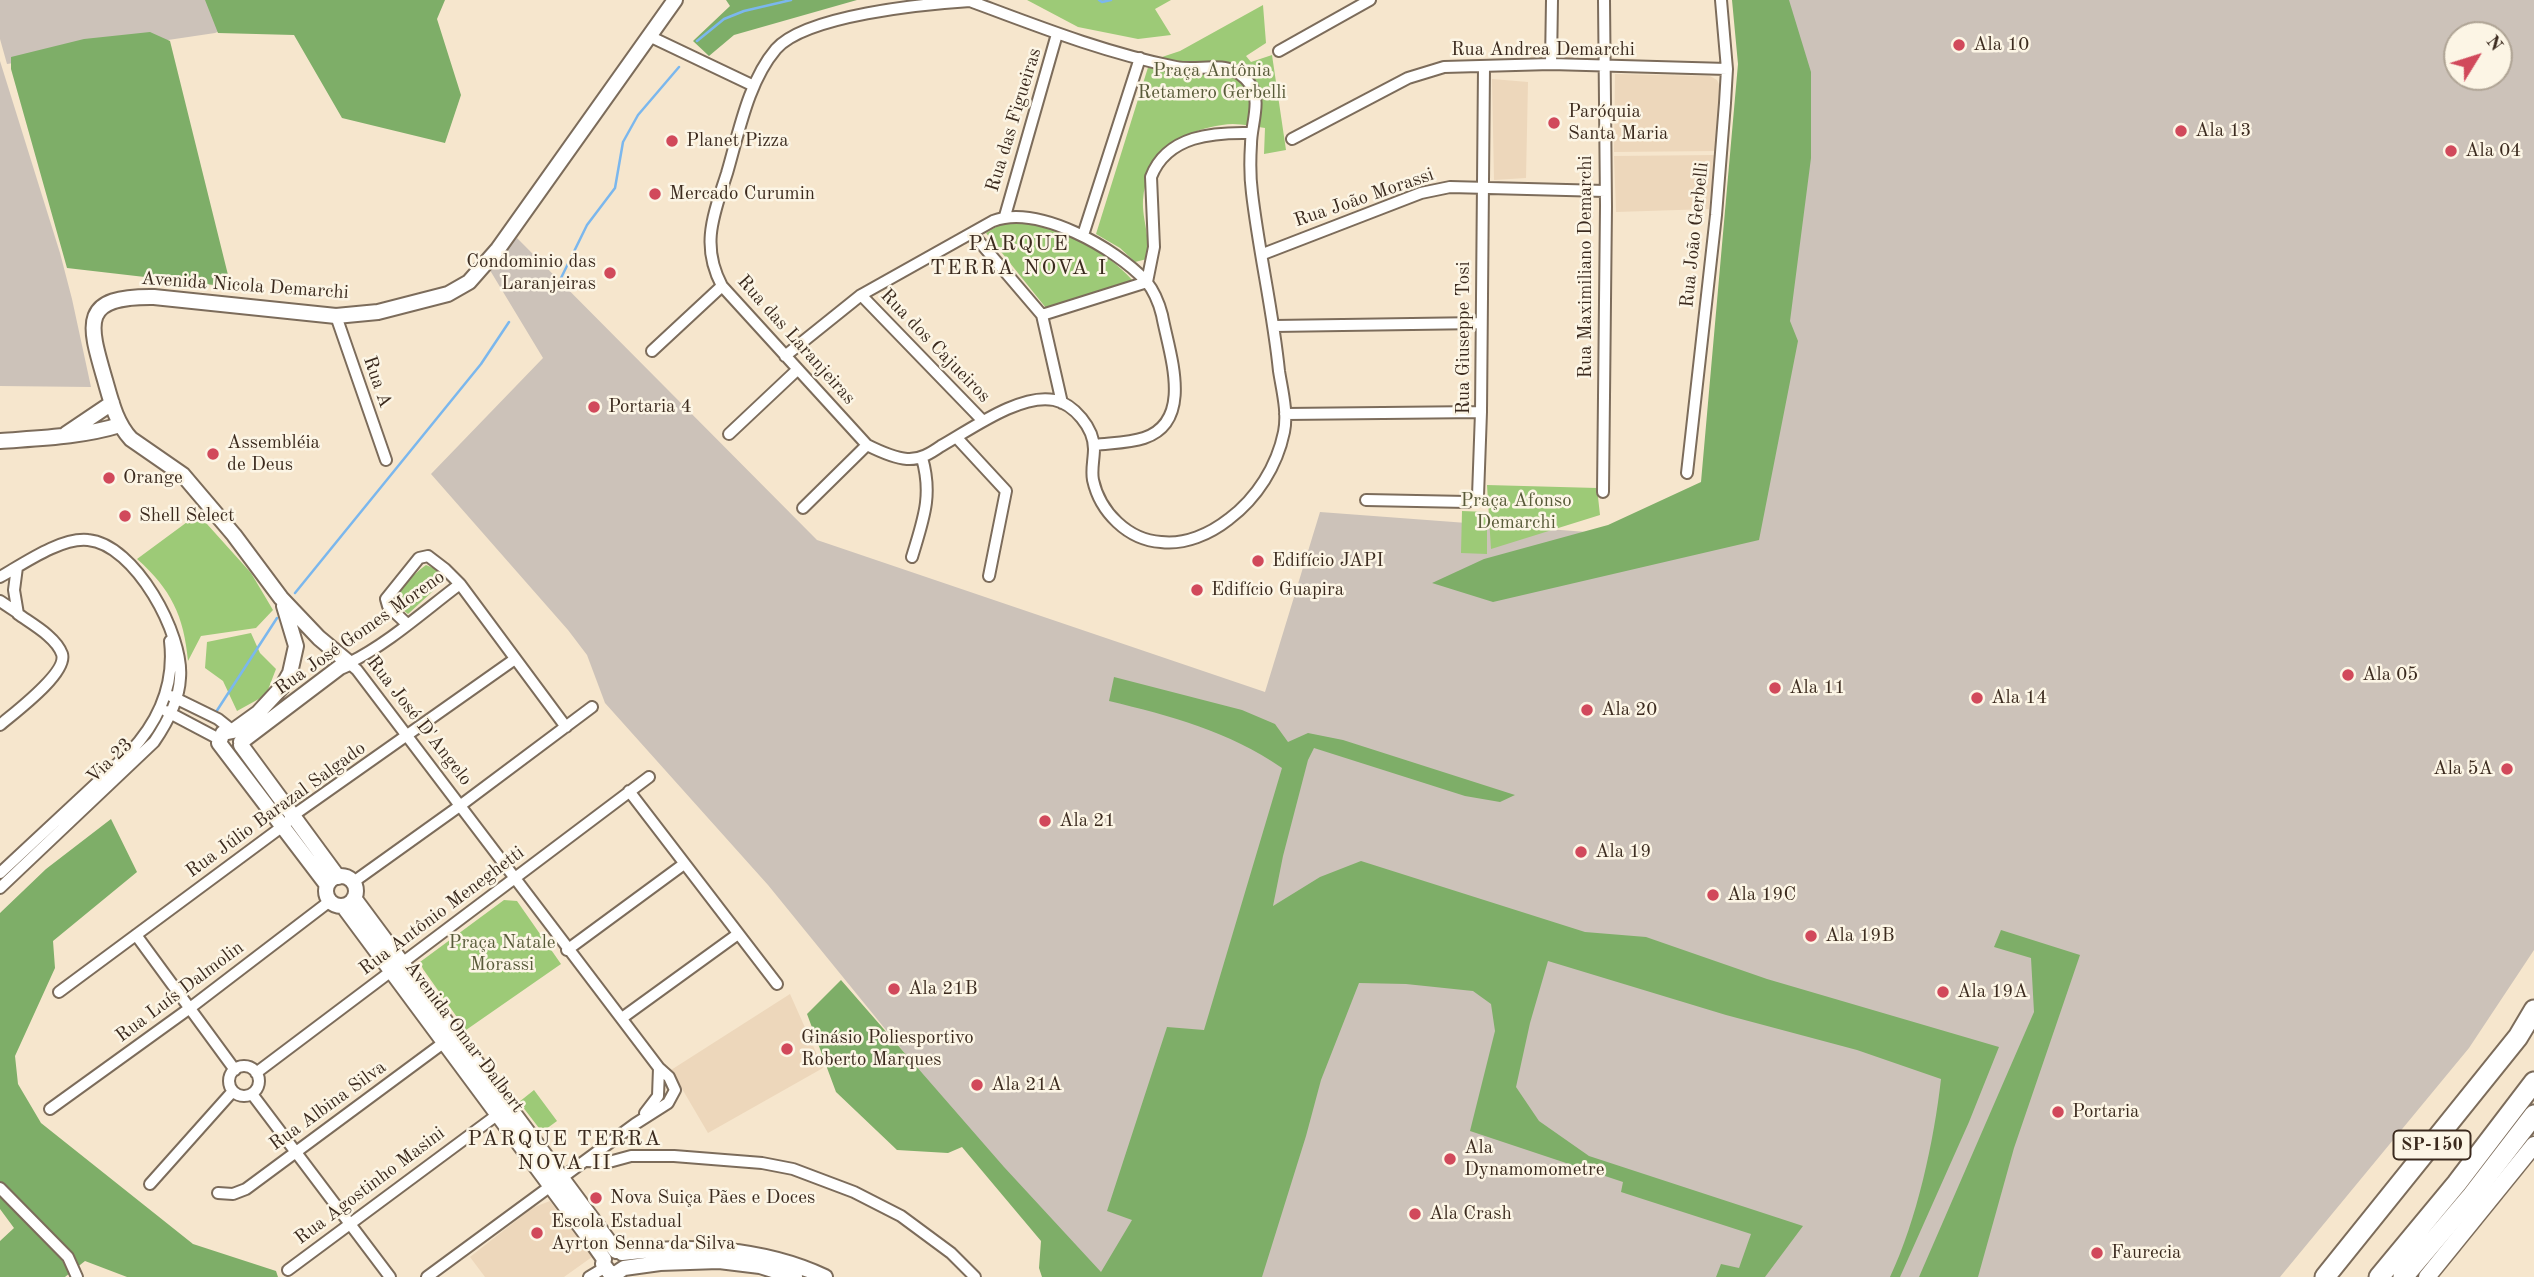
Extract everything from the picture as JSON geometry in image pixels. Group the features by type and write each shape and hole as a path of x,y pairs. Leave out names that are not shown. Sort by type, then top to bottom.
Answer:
{"highway":[{"name":"SP-150","path":"2325,1277 2518,1037 2534,1010"},
{"name":"SP-150","path":"2379,1277 2457,1184 2534,1082"},
{"name":"SP-150","path":"2403,1277 2534,1115"}],"main road":[{"path":"2427,1277 2534,1145"}],"street":[{"name":"Avenida Nicola Demarchi","path":"120,425 92,338 98,312 114,299 154,297 336,316 378,312 426,302 448,294 469,282 498,249 675,0"},
{"name":"Rua das Laranjeiras","path":"922,458 907,459 867,445 797,370 722,286 710,259 710,228 754,86 783,42 805,30 859,15 970,0 1057,34 1140,58 1179,68 1222,65 1239,73 1252,86 1256,104 1252,133 1251,191 1274,326 1285,414 1284,431 1275,458 1258,491 1240,512 1215,530 1182,542 1163,543 1145,540 1119,526 1092,478 1094,445"},
{"path":"1279,51 1370,0"},
{"path":"1551,64 1552,0"},
{"name":"Rua Maximiliano Demarchi","path":"1602,492 1604,0"},
{"name":"Rua João Gerbelli","path":"1687,473 1716,215 1727,69 1721,0"},
{"name":"Rua das Figueiras","path":"1005,216 1057,34"},
{"path":"649,36 754,86"},
{"path":"1083,235 1140,58"},
{"name":"Rua Andrea Demarchi","path":"1292,139 1417,74 1460,65 1483,67 1551,64 1727,69"},
{"name":"Rua Giuseppe Tosi","path":"1366,500 1467,502 1476,499 1479,491 1483,67"},
{"path":"1147,282 1154,247 1151,177 1155,168 1175,149 1199,136 1219,132 1252,133"},
{"name":"Rua João Morassi","path":"1263,254 1421,193 1450,187 1605,191"},
{"path":"785,356 861,295 1005,216 1021,216 1083,235 1147,282 1159,303 1174,380 1173,408 1164,426 1142,438 1094,445 1084,421 1071,408 1056,400 1038,399 983,421 922,458 928,496 912,557"},
{"path":"972,233 1042,315 1062,403"},
{"path":"1042,315 1147,282"},
{"path":"652,351 722,286"},
{"name":"Rua dos Cajueiros","path":"861,295 983,421"},
{"name":"Rua A","path":"336,316 386,460"},
{"path":"1274,326 1481,323"},
{"path":"729,434 797,370"},
{"path":"63,436 111,403"},
{"path":"1285,414 1481,412"},
{"path":"0,441 63,436 100,431 120,425"},
{"name":"Rua José D'Angelo","path":"120,425 131,439 183,475 234,534 281,598 319,638 357,670 659,1068 658,1096 635,1124 604,1148"},
{"path":"957,438 1006,491 989,576"},
{"path":"803,508 867,445"},
{"name":"Via 23","path":"0,577 55,547 75,540 98,542 112,550 139,575 156,598 180,658 180,678 171,696 159,735 146,751 0,888"},
{"path":"407,624 388,606 386,599 419,558 428,556 460,584"},
{"path":"17,567 13,590 18,614"},
{"name":"Rua José Gomes Moreno","path":"236,743 460,584 566,727"},
{"name":"Rua José Gomes Moreno","path":"236,743 290,673 296,646 293,628 281,598"},
{"path":"0,601 53,641 62,655 60,668 48,682 0,726"},
{"path":"296,646 319,638"},
{"name":"Rua Júlio Barazal Salgado","path":"59,992 289,821 515,659"},
{"path":"290,673 301,684 313,688"},
{"name":"Avenida Omar Dalbert","path":"171,696 218,719 289,821 614,1264"},
{"name":"Rua Luís Dalmolin","path":"50,1109 190,1008 341,891 592,707"},
{"path":"166,710 219,739 220,746 236,743"},
{"name":"Via 23","path":"0,873 130,752 166,710"},
{"name":"Rua Antônio Meneghetti","path":"256,1073 649,777"},
{"path":"629,791 777,984"},
{"path":"567,950 684,864"},
{"path":"622,1018 738,934"},
{"path":"136,935 234,1070"},
{"name":"Rua Albina Silva","path":"218,1193 233,1194 246,1189 450,1038"},
{"path":"246,1067 256,1073 258,1084 252,1094 242,1096 233,1091 229,1080 234,1070 246,1067"},
{"path":"150,1184 233,1091"},
{"path":"252,1094 390,1277"},
{"name":"Rua Agostinho Masini","path":"288,1270 503,1110"},
{"path":"427,1277 604,1148 631,1156"},
{"path":"587,1161 609,1162 631,1156 685,1156 762,1163 793,1169 854,1192 901,1216 951,1253 975,1277"},
{"path":"0,1188 68,1258 77,1277"},
{"path":"589,1277 614,1264 686,1249 737,1251 776,1258 825,1277"},
{"path":"614,1264 719,1261 760,1266 795,1277"}],"shaded area":[{"path":"0,0 290,2 215,33 7,64 0,39"},
{"path":"1749,0 2534,0 2534,950 2469,1048 2280,1277 1087,1277 768,885 605,703 587,655 431,474 543,358 488,267 517,238 817,540 1265,692 1320,512 1734,543"},
{"path":"0,61 60,253 91,387 0,386"},
{"path":"1615,74 1710,76 1717,80 1720,86 1716,151 1614,152"},
{"path":"1492,79 1528,82 1526,178 1494,180"},
{"path":"1716,155 1709,209 1616,212 1614,156"},
{"path":"790,994 823,1068 708,1133 671,1070"},
{"name":"Escola Estadual Ayrton Senna da Silva","path":"550,1201 592,1257 564,1277 485,1277 470,1257 532,1208"}],"green space":[{"path":"205,0 445,0 437,19 461,95 445,143 342,118 294,35 218,33"},
{"path":"726,0 857,0 734,35 709,56 693,41 730,6"},
{"path":"1027,0 1171,0 1155,9 1171,35 1138,39 1078,27"},
{"path":"1732,0 1789,0 1811,72 1811,158 1790,321 1798,341 1759,540 1493,602 1432,583 1484,559 1608,525 1701,482 1738,64"},
{"name":"Praça Antônia Retamero Gerbelli","path":"1263,5 1266,43 1246,56 1251,62 1272,55 1286,150 1264,154 1265,128 1227,124 1193,133 1168,148 1151,171 1146,185 1143,208 1148,243 1147,259 1135,262 1120,248 1096,234 1150,61 1180,51"},
{"path":"150,32 170,41 231,287 67,268 11,69 11,57 84,39"},
{"path":"1011,218 1061,233 1093,248 1133,281 1125,286 1046,308 986,233"},
{"name":"Praça Afonso Demarchi","path":"1487,485 1597,488 1600,515 1491,549"},
{"path":"1462,511 1487,512 1487,554 1461,553"},
{"path":"198,514 251,573 273,610 256,628 201,636 188,661 183,630 174,604 159,581 137,559"},
{"path":"426,565 438,570 445,580 408,614 397,605 400,593 407,582"},
{"path":"251,633 260,653 276,669 266,695 237,711 223,681 205,668 207,642"},
{"path":"1114,677 1242,710 1275,724 1288,742 1308,733 1343,740 1515,795 1500,802 1465,796 1314,748 1308,760 1283,856 1273,906 1320,877 1361,861 1585,932 1646,937 1767,979 1999,1047 1900,1277 1890,1277 1900,1255 1923,1180 1941,1079 1857,1050 1726,1015 1548,961 1530,1023 1516,1087 1539,1121 1589,1156 1803,1226 1765,1277 1716,1277 1721,1264 1739,1268 1751,1234 1621,1192 1623,1182 1470,1131 1495,1031 1491,1004 1473,991 1406,984 1359,983 1321,1080 1262,1277 1042,1277 1039,1268 1041,1241 962,1147 948,1153 897,1150 836,1092 807,1014 841,980 1004,1167 1101,1272 1132,1220 1107,1211 1167,1027 1204,1030 1282,768 1220,734 1177,719 1109,701"},
{"path":"111,819 137,872 53,941 55,968 15,1056 18,1084 41,1123 193,1244 276,1271 278,1277 127,1277 85,1261 65,1277 0,1277 0,1241 14,1228 0,1209 0,913 46,869"},
{"name":"Praça Natale Morassi","path":"504,900 517,901 561,964 466,1030 420,962"},
{"path":"2001,930 2080,955 2014,1148 1978,1277 1919,1277 2034,1012 2031,958 1994,947"},
{"path":"534,1090 557,1121 542,1132 519,1102"}],"waterway":[{"path":"697,41 724,19 744,11 791,0"},
{"path":"1099,0 1111,0"},
{"path":"561,278 587,225 615,188 623,142 638,115 679,67"},
{"path":"295,593 481,364 509,322"},
{"path":"216,712 277,618"}],"place":[{"name":"Ala 10","path":"1959,45"},
{"name":"Paróquia Santa Maria","path":"1554,123"},
{"name":"Ala 13","path":"2181,131"},
{"name":"Planet Pizza","path":"672,141"},
{"name":"Ala 04","path":"2451,151"},
{"name":"Mercado Curumin","path":"655,194"},
{"name":"Condominio das Laranjeiras","path":"610,273"},
{"name":"Portaria 4","path":"594,407"},
{"name":"Assembléia de Deus","path":"213,454"},
{"name":"Orange","path":"109,478"},
{"name":"Shell Select","path":"125,516"},
{"name":"Edifício JAPI","path":"1258,561"},
{"name":"Edifício Guapira","path":"1197,590"},
{"name":"Ala 05","path":"2348,675"},
{"name":"Ala 11","path":"1775,688"},
{"name":"Ala 14","path":"1977,698"},
{"name":"Ala 20","path":"1587,710"},
{"name":"Ala 5A","path":"2507,769"},
{"name":"Ala 21","path":"1045,821"},
{"name":"Ala 19","path":"1581,852"},
{"name":"Ala 19C","path":"1713,895"},
{"name":"Ala 19B","path":"1811,936"},
{"name":"Ala 21B","path":"894,989"},
{"name":"Ala 19A","path":"1943,992"},
{"name":"Ginásio Poliesportivo Roberto Marques","path":"787,1049"},
{"name":"Ala 21A","path":"977,1085"},
{"name":"Portaria","path":"2058,1112"},
{"name":"Ala Dynamomometre","path":"1450,1159"},
{"name":"Nova Suiça Pães e Doces","path":"596,1198"},
{"name":"Ala Crash","path":"1415,1214"},
{"name":"Escola Estadual Ayrton Senna da Silva","path":"537,1233"},
{"name":"Faurecia","path":"2097,1253"}],"district":[{"name":"PARQUE TERRA NOVA I","path":"1019,256"},
{"name":"PARQUE TERRA NOVA II","path":"565,1151"}]}
